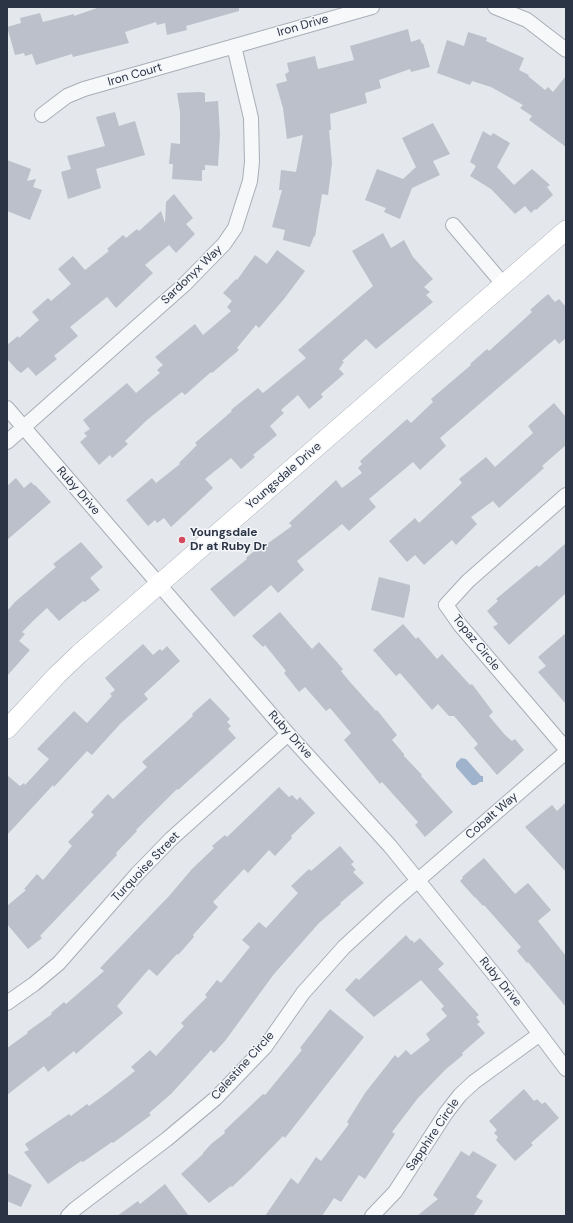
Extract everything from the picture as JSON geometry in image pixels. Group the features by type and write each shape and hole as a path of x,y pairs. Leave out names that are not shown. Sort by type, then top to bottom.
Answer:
{"street":[{"name":"Iron Drive","path":"234,46 372,7"},
{"path":"495,7 527,20 566,50"},
{"name":"Iron Court","path":"42,115 67,96 84,89 234,46"},
{"name":"Sardonyx Way","path":"7,442 185,284 224,244 235,228 250,181 252,162 251,118 234,46"},
{"path":"453,225 504,285"},
{"name":"Youngsdale Drive","path":"7,729 57,675 159,584 566,230"},
{"name":"Ruby Drive","path":"7,408 288,734 390,846 502,984 566,1068"},
{"name":"Topaz Circle","path":"566,495 468,580 446,605 460,624 566,751"},
{"name":"Turquoise Street","path":"7,1003 34,984 59,963 137,874 171,839 288,734"},
{"name":"Cobalt Way","path":"417,881 566,751"},
{"name":"Celestine Circle","path":"68,1216 75,1209 167,1139 216,1098 264,1047 303,993 344,947 417,881"},
{"name":"Sapphire Circle","path":"372,1216 395,1192 446,1113 460,1095 474,1082 540,1034"}],"water":[{"path":"461,758 466,759 481,776 483,776 483,782 472,785 456,767 456,763"}],"building":[{"path":"100,7 239,7 239,11 186,26 187,30 167,35 165,23 157,25 156,22 125,32 129,43 73,57 72,54 36,65 32,54 25,56 24,53 15,55 7,27 21,23 20,18 40,13 43,22 74,14 74,16"},
{"path":"408,29 411,42 420,39 422,44 423,43 430,67 411,72 410,69 379,80 381,88 365,93 367,103 330,114 331,130 329,130 332,163 328,195 322,194 315,237 314,236 310,247 283,240 285,230 272,227 282,190 279,190 281,170 296,172 303,135 287,139 283,108 276,84 287,81 285,74 289,72 287,63 315,56 318,69 354,60 350,46"},
{"path":"468,32 487,38 486,41 524,58 519,70 529,75 528,76 545,90 548,87 553,92 566,76 566,147 529,120 532,116 520,108 523,105 491,87 472,81 470,85 437,73 447,40 464,46"},
{"path":"177,93 205,93 205,102 218,101 220,134 218,166 205,165 205,170 202,170 202,181 172,179 173,164 169,164 171,143 180,144 180,112"},
{"path":"115,112 119,126 135,121 145,155 96,169 101,188 68,199 61,172 71,169 67,156 105,146 96,117"},
{"path":"433,123 450,154 433,161 440,175 412,188 400,219 384,212 386,208 365,200 377,169 403,179 416,167 402,138"},
{"path":"483,131 491,136 493,133 510,143 497,167 514,185 532,169 550,185 547,187 553,195 536,210 535,209 531,213 525,206 515,214 491,189 470,176 476,166 470,162"},
{"path":"7,160 31,169 27,181 36,179 33,187 42,190 30,220 7,211"},
{"path":"174,194 193,218 186,224 195,234 176,253 169,245 145,265 153,273 116,308 107,297 70,327 78,336 54,356 57,359 36,376 28,367 21,373 17,370 7,359 7,345 18,336 19,338 39,320 32,312 48,298 51,301 71,284 58,269 73,256 85,270 109,251 107,249 123,235 126,238 137,229 139,231 161,211 165,223 166,202"},
{"path":"383,233 391,248 404,240 413,257 433,279 424,287 430,292 426,295 433,302 376,349 366,339 342,361 344,362 339,369 344,374 321,394 323,397 309,409 298,395 281,410 284,413 270,426 277,435 253,455 255,457 241,469 231,458 205,479 213,488 171,527 164,518 157,523 155,520 148,526 126,500 152,478 156,483 180,464 179,463 197,445 195,443 258,388 263,393 306,358 298,350 373,286 352,251"},
{"path":"277,250 305,271 284,299 259,328 256,325 237,348 239,350 185,395 182,392 147,420 125,441 128,444 112,458 110,455 99,465 80,442 87,436 84,433 90,429 83,420 127,383 136,393 160,373 157,370 163,365 155,357 195,324 203,335 231,311 227,307 232,301 223,293 236,279 237,280 255,255 267,264"},
{"path":"548,294 555,302 559,299 566,307 566,338 559,344 555,339 440,438 446,446 420,470 413,462 369,499 376,507 349,531 342,524 297,561 304,570 278,593 271,585 234,617 210,589 247,559 246,558 265,542 267,544 292,526 289,523 336,480 342,488 362,473 358,468 362,464 360,461 407,419 411,423 433,402 431,399 471,365 470,364 487,349 489,351 532,312 530,310"},
{"path":"554,403 566,417 566,445 542,466 544,468 499,508 493,501 471,517 477,524 456,545 452,540 424,565 415,555 407,562 389,541 415,518 419,523 462,483 459,479 486,457 495,467 533,433 528,426"},
{"path":"16,478 24,488 31,482 51,502 7,540 7,486"},
{"path":"81,542 103,567 90,578 100,590 85,602 83,601 59,621 47,608 35,619 22,632 25,634 19,641 30,650 7,676 7,611 16,601 56,567 53,564"},
{"path":"566,543 566,593 509,645 493,627 498,624 487,611 498,601 496,599 537,565 539,567"},
{"path":"379,577 410,585 404,618 371,610"},
{"path":"280,612 312,649 319,642 343,669 341,671 350,682 376,711 377,710 397,735 392,740 404,756 453,812 425,837 415,825 418,822 382,782 380,784 344,740 351,733 330,708 326,711 305,687 299,692 284,673 286,671 265,645 263,647 252,636"},
{"path":"403,624 416,639 418,637 437,659 442,654 470,685 472,684 493,712 489,716 505,735 512,741 515,739 524,750 497,775 474,748 478,744 454,716 449,716 438,704 432,710 400,673 396,676 373,650"},
{"path":"566,633 566,704 538,672 546,666 538,657"},
{"path":"143,644 153,655 160,649 162,651 167,646 180,661 144,694 148,699 121,723 92,755 87,751 7,835 7,775 20,786 24,783 25,785 49,759 37,749 74,711 87,723 112,696 110,694 115,690 105,678"},
{"path":"210,698 230,719 227,722 231,726 228,729 236,738 178,790 177,789 136,830 137,831 116,853 117,855 40,936 42,938 28,949 7,924 7,906 26,890 24,889 37,874 43,880 72,846 68,842 94,815 91,812 108,794 113,799 147,767 142,762 193,716 192,714"},
{"path":"279,787 289,797 292,795 297,800 300,797 315,813 291,836 292,838 275,856 269,850 248,873 244,869 213,902 218,907 193,935 194,937 178,955 177,954 157,976 149,969 117,1006 123,1013 76,1054 74,1051 48,1072 44,1066 7,1095 7,1048 52,1014 51,1013 64,1002 66,1004 104,971 100,968 169,896 192,869 214,848 212,846 225,835 227,837"},
{"path":"566,802 566,872 525,827 552,805 557,811"},
{"path":"340,846 354,862 351,864 356,870 353,872 364,883 319,923 274,974 225,1041 214,1053 211,1050 171,1094 149,1113 151,1115 113,1143 112,1142 83,1162 81,1161 48,1184 24,1152 29,1150 25,1144 69,1114 71,1116 87,1104 89,1106 107,1093 135,1071 131,1067 150,1050 156,1056 184,1026 181,1023 207,997 205,995 217,980 221,983 250,947 242,940 259,922 266,928 298,893 291,886 309,869 311,871"},
{"path":"484,858 515,894 528,883 551,910 538,921 566,956 566,1007 517,951 521,947 484,905 483,906 460,881 463,878 462,877"},
{"path":"406,935 414,943 420,938 444,964 438,969 479,1015 476,1017 480,1022 477,1024 485,1033 462,1053 463,1055 446,1069 418,1098 392,1132 395,1134 365,1179 359,1175 341,1202 334,1198 322,1216 265,1216 291,1178 298,1184 316,1157 321,1161 349,1124 347,1122 365,1093 395,1055 398,1058 406,1050 411,1055 430,1040 426,1034 447,1016 441,1009 444,1006 421,980 374,1017 345,990 356,978 359,980"},
{"path":"330,1009 364,1037 285,1138 283,1136 232,1187 231,1186 209,1203 181,1174 203,1154 211,1144 225,1133 224,1131 263,1094 265,1095 302,1050 300,1048"},
{"path":"524,1089 534,1101 537,1099 542,1104 545,1102 559,1118 531,1143 533,1145 515,1161 496,1140 498,1137 494,1133 497,1130 489,1121"},
{"path":"461,1151 469,1156 473,1151 497,1165 476,1197 483,1201 473,1216 417,1216 438,1199 433,1195"},
{"path":"7,1173 32,1185 21,1207 7,1201"},
{"path":"165,1184 189,1216 117,1216 138,1201 140,1204"}],"place":[{"name":"Youngsdale Dr at Ruby Dr","path":"182,540"}]}
